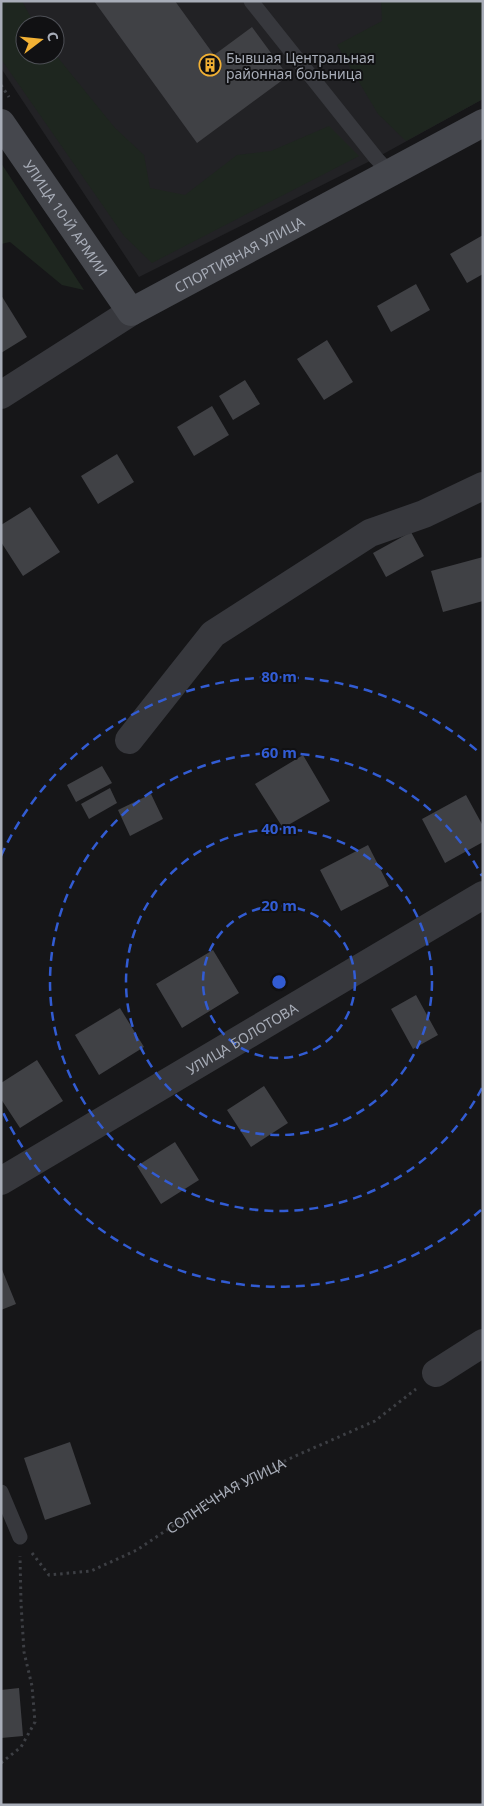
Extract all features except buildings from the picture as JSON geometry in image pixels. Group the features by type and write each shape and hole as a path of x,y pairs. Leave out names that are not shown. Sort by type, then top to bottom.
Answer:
{"main road":[{"name":"СПОРТИВНАЯ УЛИЦА","path":"131,312 483,123"},
{"name":"УЛИЦА 10-Й АРМИИ","path":"1,124 131,312"}],"street":[{"name":"СПОРТИВНАЯ УЛИЦА","path":"1,395 131,312"},
{"path":"129,740 213,634 370,533 424,514 483,486"},
{"name":"УЛИЦА БОЛОТОВА","path":"1,1181 483,895"},
{"path":"436,1373 483,1343"}],"lane":[{"path":"252,1 376,158 390,173"},
{"path":"1,1492 20,1537"}],"path":[{"name":"СОЛНЕЧНАЯ УЛИЦА","path":"20,1537 49,1575 92,1571 137,1550 226,1490 293,1457 375,1421 436,1373"},
{"path":"1,1763 21,1747 35,1722 32,1686 24,1652 20,1537"}],"shaded area":[{"path":"1,1 483,1 483,99 376,158 139,277 1,68"},
{"path":"1,1 22,1 30,15 15,15 15,65 64,65 115,128 144,155 150,188 185,195 237,155 271,151 329,126 359,156 152,263 124,236 1,59"},
{"path":"381,1 483,1 483,99 406,141 378,114 337,45 382,21"},
{"path":"1,163 84,290 62,285 10,242 1,244"}],"place":[{"name":"Бывшая Центральная районная больница","path":"210,65"}]}
